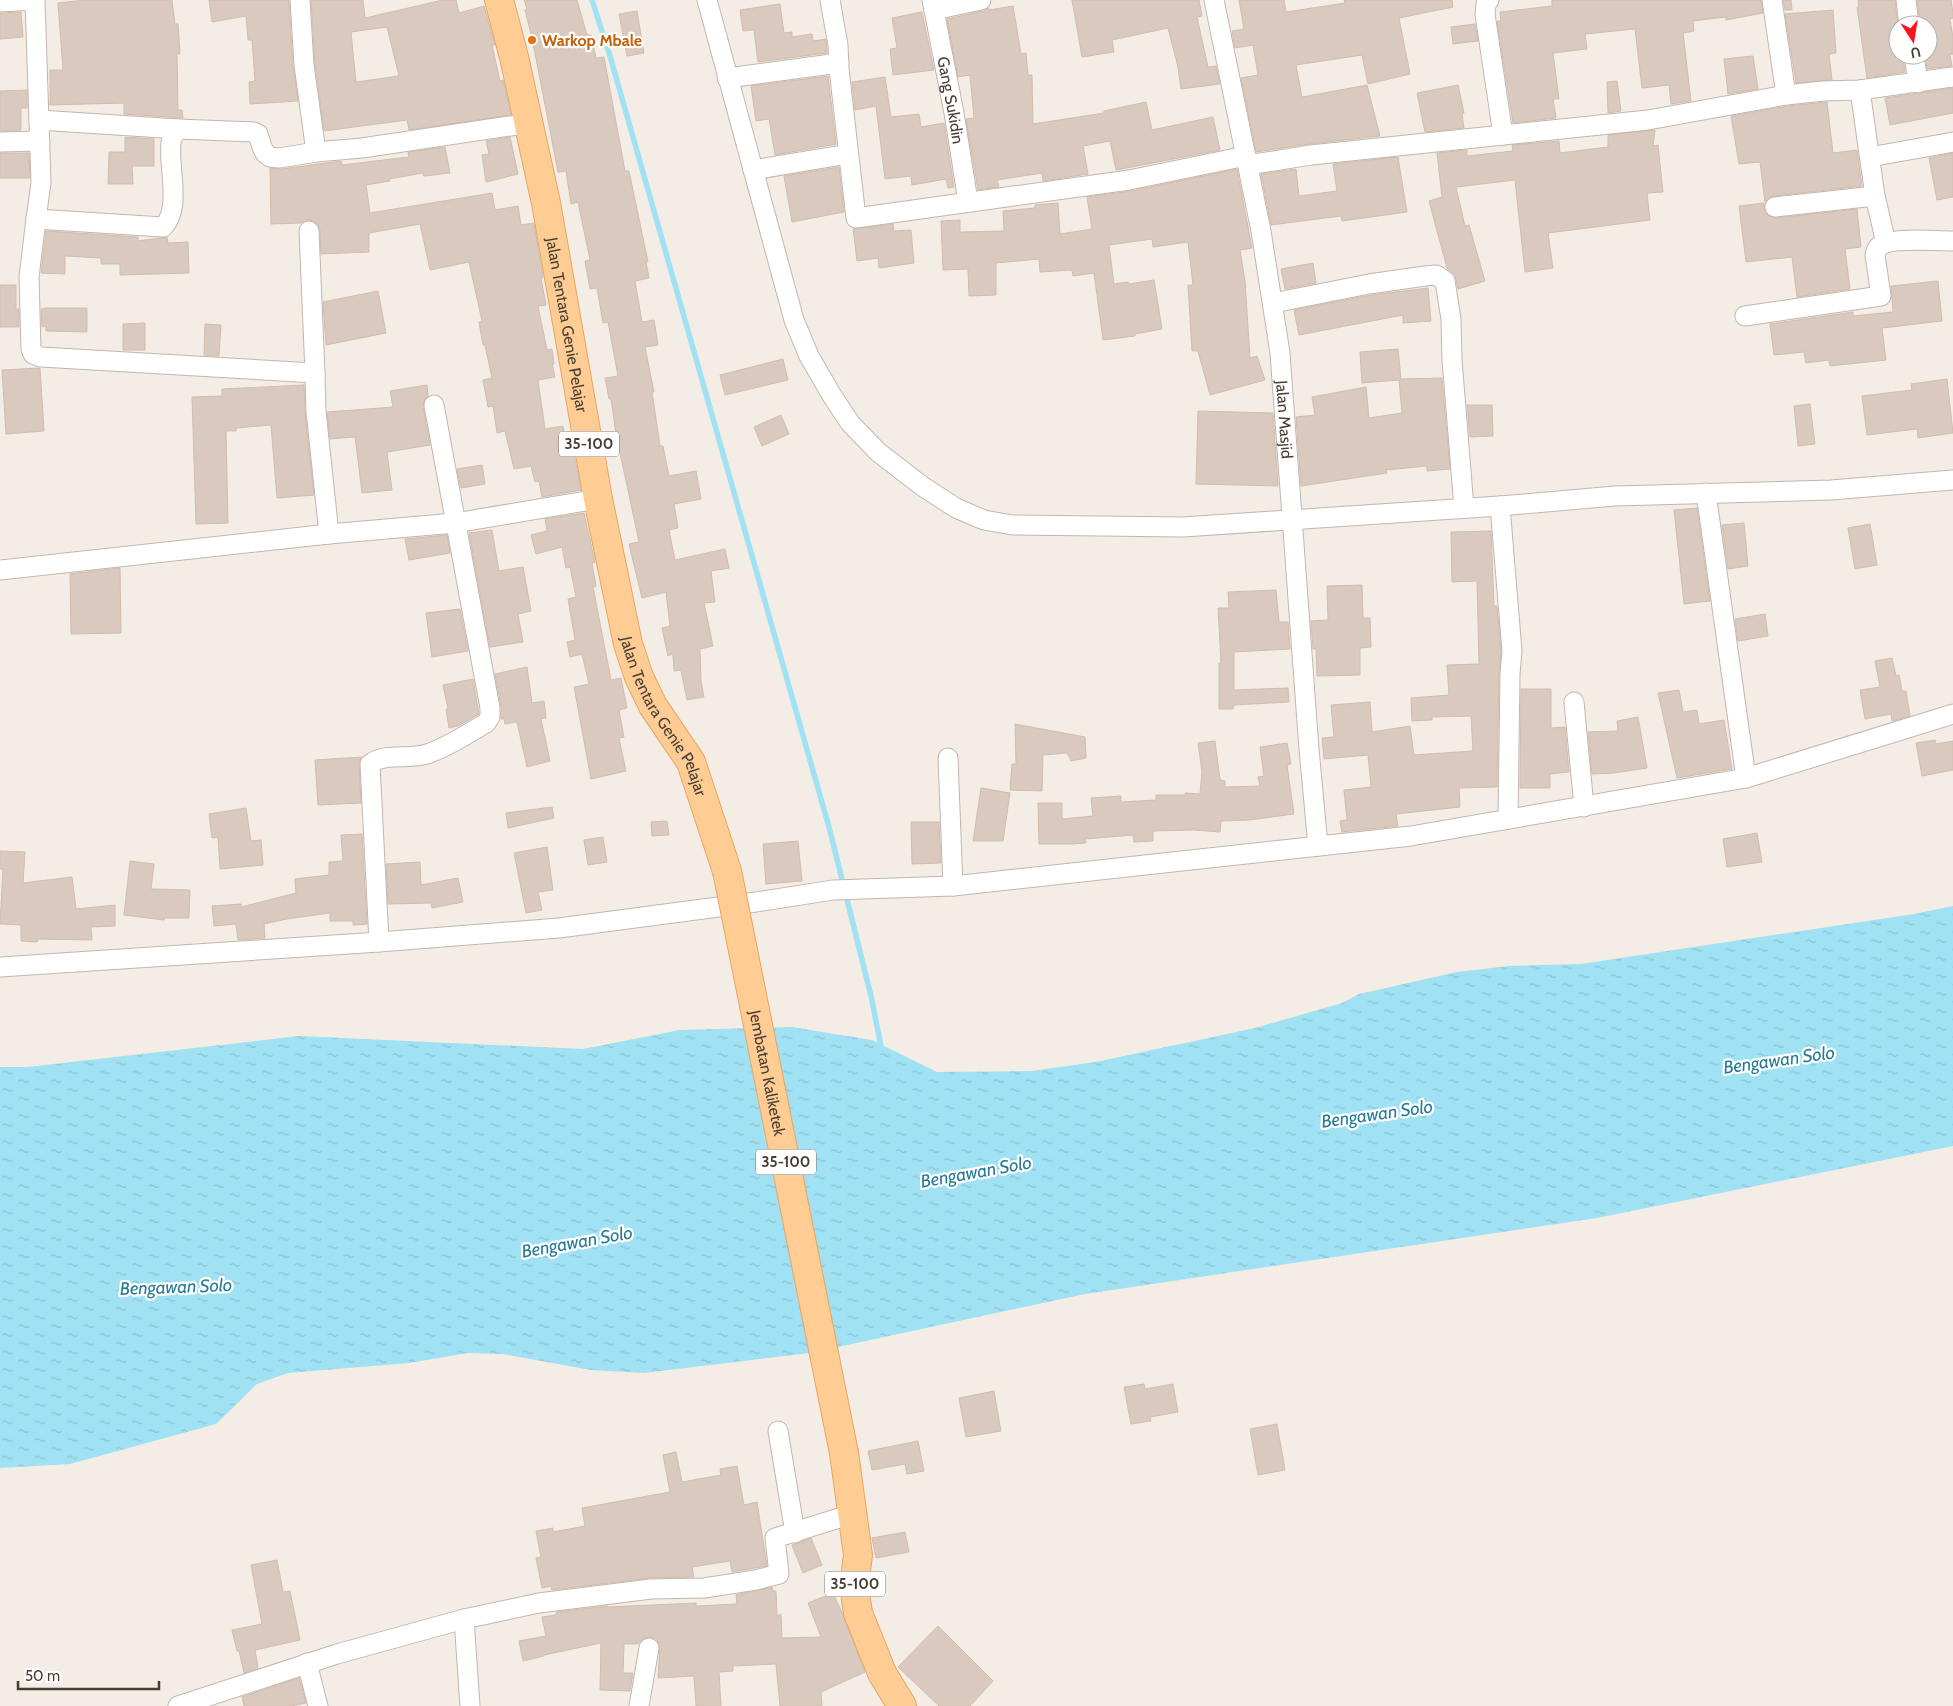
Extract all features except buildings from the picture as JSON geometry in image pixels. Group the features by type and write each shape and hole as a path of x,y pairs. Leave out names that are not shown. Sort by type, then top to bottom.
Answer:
{"main road":[{"name":"Jalan Tentara Genie Pelajar","path":"499,0 530,123 546,203 598,499 628,644 639,677 653,706 691,762 727,871"},
{"name":"Jembatan Kaliketek","path":"727,871 844,1453 852,1514"},
{"name":"35-100","path":"852,1514 858,1555 854,1586 858,1613 882,1673 902,1706"}],"street":[{"path":"0,2 35,0 41,184 29,277 30,349 33,354 50,357 315,372"},
{"path":"300,0 304,66 316,152"},
{"path":"707,0 794,320 809,356 850,423 878,452 922,486 956,508 984,520 1012,525 1183,527 1500,506 1614,496 1832,490 1953,480"},
{"path":"830,0 838,45 838,64 856,218 1128,180 1247,160 1648,120 1786,95 1860,90 1918,83 1953,76"},
{"path":"933,5 982,0"},
{"name":"Jalan Masjid","path":"1214,0 1247,160 1273,303 1280,353 1309,750 1318,846"},
{"path":"1489,0 1486,4 1485,14 1503,135"},
{"path":"1772,0 1786,95"},
{"path":"1906,0 1908,15"},
{"name":"Gang Sukidin","path":"933,5 954,113 968,201"},
{"path":"727,78 838,64"},
{"path":"1915,65 1918,83"},
{"path":"1860,90 1875,196 1886,243"},
{"path":"39,120 254,132 258,134 262,147 270,157 279,158 316,152 362,148 530,123"},
{"path":"36,219 163,227 168,222 171,214 173,180 170,142 178,129"},
{"path":"0,142 40,141"},
{"path":"1870,157 1953,142"},
{"path":"753,170 848,154"},
{"path":"1775,207 1875,196"},
{"path":"309,231 316,411 329,534"},
{"path":"1745,316 1880,296 1875,255 1879,247 1886,243 1953,241"},
{"path":"1273,303 1369,284 1425,276 1436,275 1445,281 1451,319 1464,508"},
{"path":"379,942 370,764 377,758 424,755 443,748 486,723 490,717 490,708 434,406"},
{"path":"1706,494 1746,778"},
{"path":"0,570 329,534 455,524 598,499"},
{"path":"1500,506 1512,651 1508,819"},
{"path":"1574,702 1584,807"},
{"path":"0,967 559,928 833,890 953,886 1411,836 1746,778 1953,714"},
{"path":"948,758 953,886"},
{"path":"778,1431 795,1533"},
{"path":"178,1706 307,1663 464,1620 539,1602 651,1589 704,1588 756,1580 779,1574 775,1538 852,1514"},
{"path":"464,1620 470,1706"},
{"path":"639,1706 649,1648"},
{"path":"307,1663 318,1706"}],"water":[{"name":"Bengawan Solo","path":"1953,906 1953,1146 1597,1218 1085,1294 810,1353 644,1373 591,1370 503,1354 468,1353 409,1363 288,1373 257,1384 216,1424 70,1464 0,1468 0,1067 27,1067 299,1036 583,1049 680,1030 791,1027 872,1040 937,1072 1031,1071 1096,1062 1255,1028 1342,1003 1359,994 1457,972 1509,966 1581,964 1914,914"}],"waterway":[{"path":"592,0 610,56 829,827 871,996 882,1051"}],"place":[{"name":"Warkop Mbale","path":"532,40"}]}
